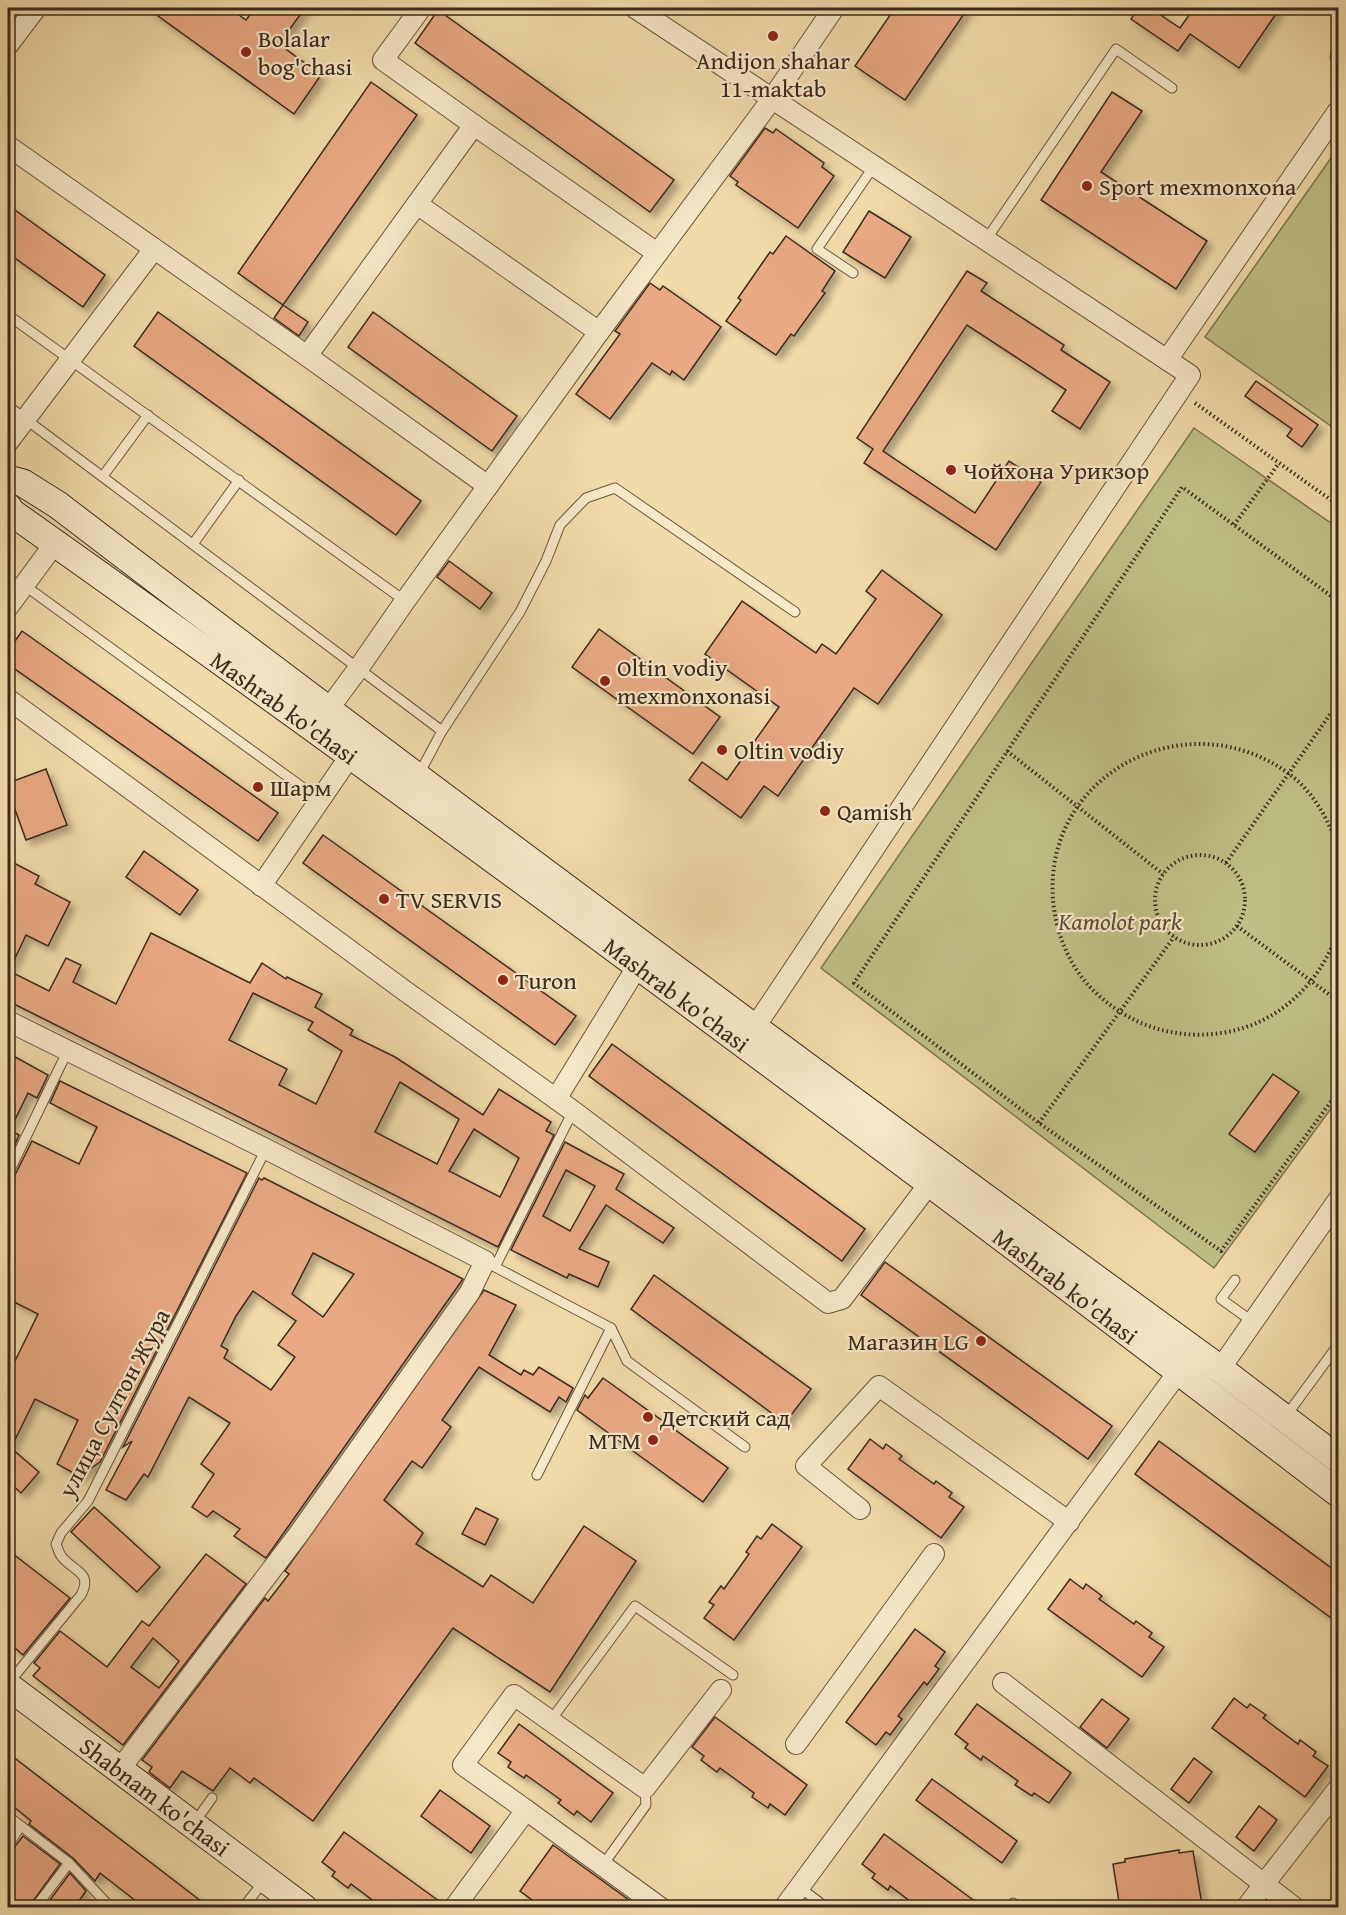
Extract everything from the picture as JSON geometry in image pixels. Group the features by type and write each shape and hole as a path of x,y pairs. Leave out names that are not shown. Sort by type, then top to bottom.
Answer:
{"main road":[{"name":"Mashrab ko'chasi","path":"8,479 23,483 58,505 417,778 472,831 637,967 1179,1371 1338,1494"},
{"name":"Mashrab ko'chasi","path":"8,507 11,512 350,756 472,831 754,1027 1220,1369 1338,1459"},
{"name":"Shabnam ko'chasi","path":"8,1685 304,1908"}],"street":[{"path":"8,45 36,8"},
{"path":"421,8 383,60 657,253"},
{"path":"635,8 1190,375 754,1027"},
{"path":"327,711 598,332 772,99 834,8"},
{"path":"1167,360 1338,111"},
{"path":"306,356 474,125"},
{"path":"8,146 488,486"},
{"path":"417,204 598,332"},
{"path":"8,442 154,249"},
{"path":"8,607 55,543"},
{"path":"8,699 261,886 573,1111 828,1303 842,1299 929,1184"},
{"path":"261,886 350,756"},
{"path":"556,1099 637,967"},
{"path":"8,1021 266,1149 490,1264 298,1535 120,1769"},
{"path":"1220,1369 1338,1200"},
{"path":"784,1908 1179,1371"},
{"path":"860,1509 806,1466 879,1386 1069,1522"},
{"path":"796,1744 934,1554"},
{"path":"661,1908 463,1765 514,1695 645,1788 727,1682"},
{"path":"1003,1683 1295,1908"},
{"path":"1246,1908 1338,1789"},
{"path":"454,1908 526,1810"}],"lane":[{"path":"1338,40 1335,58 1338,64"},
{"path":"986,240 1116,49 1172,88"},
{"path":"853,273 817,249 874,166"},
{"path":"8,315 405,601"},
{"path":"8,406 442,731"},
{"path":"103,476 148,415"},
{"path":"193,544 239,480"},
{"path":"417,778 442,731 520,612 546,561 560,525 586,498 615,488 795,612"},
{"path":"24,585 320,800"},
{"path":"8,1174 68,1050"},
{"path":"573,1111 490,1264 612,1328 627,1361 746,1448"},
{"name":"улица Султон Жура","path":"8,1685 86,1586 84,1576 61,1556 56,1544 61,1533 88,1501 266,1149"},
{"path":"1235,1280 1221,1299 1253,1322"},
{"path":"537,1475 612,1328"},
{"path":"1285,1418 1338,1345"},
{"path":"551,1720 635,1606 727,1682"},
{"path":"603,1865 646,1805 645,1788"},
{"path":"193,1824 212,1798"},
{"path":"8,1816 69,1863 111,1908"},
{"path":"8,1845 21,1826"},
{"path":"35,1908 69,1863"},
{"path":"243,1908 266,1879"},
{"path":"799,1887 827,1908"}],"path":[{"path":"1178,392 1338,505"},
{"path":"1234,525 1279,463"},
{"path":"1338,601 1182,487 854,983 1039,1123 1221,1251 1338,1092"},
{"path":"1226,863 1338,703"},
{"path":"1338,847 1320,808 1289,774 1252,754 1231,747 1210,743 1166,746 1146,753 1107,774 1077,807 1059,845 1052,888 1054,910 1062,942 1077,971 1091,988 1119,1013 1145,1025 1187,1035 1230,1032 1271,1016 1289,1004 1312,982 1330,953 1338,932"},
{"path":"1007,751 1163,874"},
{"path":"1204,855 1226,863 1235,871 1245,893 1245,904 1237,926 1229,935 1208,945 1196,945 1174,937 1159,919 1156,908 1155,896 1163,874 1181,859 1192,856 1204,855"},
{"path":"1237,926 1338,1002"},
{"path":"1039,1123 1174,937"}],"green space":[{"path":"1338,148 1338,431 1205,337"},
{"name":"Kamolot park","path":"1194,428 1338,528 1338,1099 1214,1268 821,968"}],"building":[{"name":"Bolalar bog'chasi","path":"147,8 229,8 246,20 255,8 305,8 279,44 321,75 294,114"},
{"path":"895,8 968,8 905,100 855,66"},
{"path":"1138,8 1150,8 1180,28 1194,8 1280,8 1239,68 1190,34 1178,51 1131,19"},
{"path":"438,10 674,180 650,212 415,43"},
{"path":"371,82 417,115 283,305 238,273"},
{"name":"Sport mexmonxona","path":"1112,92 1142,111 1101,172 1207,241 1176,289 1041,200"},
{"path":"765,128 773,133 776,129 824,163 822,167 834,176 798,228 736,185 738,182 730,176"},
{"path":"8,205 105,275 83,307 8,253"},
{"path":"869,211 911,237 885,278 843,252"},
{"path":"786,236 835,271 822,291 825,293 794,336 791,334 776,355 726,321 741,300 738,298 770,252 773,254"},
{"path":"967,271 987,283 981,291 1064,345 1061,350 1110,382 1080,429 1052,411 1066,390 967,325 883,451 975,513 1009,461 1041,482 996,550 864,463 873,449 857,438"},
{"path":"650,283 660,290 663,286 721,327 684,380 672,371 670,375 652,363 610,419 576,394 620,334 615,331"},
{"path":"283,305 308,322 299,336 274,318"},
{"path":"158,312 421,501 396,535 134,346"},
{"path":"373,312 517,416 492,451 348,347"},
{"path":"1256,381 1318,425 1302,447 1287,436 1292,429 1245,396"},
{"path":"449,561 492,593 480,609 437,577"},
{"path":"882,570 942,615 878,704 854,688 778,796 764,786 741,818 689,780 702,762 727,780 779,707 705,654 742,601 816,653 822,644 836,654 876,599 866,591"},
{"path":"599,629 720,717 693,754 572,667"},
{"path":"22,631 278,813 258,841 8,664 8,651"},
{"path":"46,769 67,825 26,840 8,790 8,783"},
{"path":"323,835 576,1016 555,1045 303,863"},
{"path":"144,851 198,890 180,915 126,877"},
{"path":"8,860 39,876 35,884 70,902 48,946 26,935 9,971 49,991 66,958 81,965 73,982 116,1004 151,933 250,983 262,963 286,979 287,977 322,994 315,1007 353,1030 350,1035 395,1057 483,1115 499,1089 551,1122 546,1131 554,1135 498,1247 8,1001","holes":["253,993 313,1022 308,1030 342,1051 316,1104 279,1085 287,1069 229,1040","400,1082 459,1119 437,1164 375,1132","474,1129 519,1158 500,1197 449,1171"]},
{"path":"612,1044 865,1229 842,1261 589,1076"},
{"path":"8,1053 48,1075 37,1098 28,1093 10,1130 19,1135 8,1160"},
{"path":"1273,1074 1299,1092 1255,1152 1229,1134"},
{"path":"60,1081 247,1173 100,1462 79,1476 57,1464 78,1420 35,1399 11,1448 39,1472 21,1493 8,1481 8,1357 15,1361 38,1314 8,1299 8,1181 14,1177 32,1141 79,1164 97,1127 50,1103"},
{"path":"565,1142 624,1174 616,1189 674,1228 663,1243 606,1205 579,1249 609,1262 598,1287 569,1274 567,1278 511,1250","holes":["566,1170 595,1186 570,1231 543,1216"]},
{"path":"259,1178 262,1180 264,1178 463,1279 266,1558 234,1536 240,1529 213,1511 207,1517 192,1507 214,1474 201,1464 230,1423 189,1397 148,1477 144,1474 126,1500 106,1490 132,1441 123,1447","holes":["313,1253 354,1274 323,1317 292,1294","253,1291 296,1321 278,1345 295,1357 271,1390 224,1358 228,1350 221,1346 236,1316"]},
{"path":"885,1262 1112,1426 1088,1459 861,1295"},
{"path":"654,1275 811,1389 785,1423 631,1309"},
{"path":"484,1290 516,1305 489,1355 521,1375 524,1370 533,1375 539,1367 573,1388 566,1402 559,1397 550,1412 479,1367 442,1420 451,1427 422,1468 412,1461 384,1500 423,1533 416,1544 483,1587 491,1575 533,1603 584,1526 636,1561 550,1692 453,1628 313,1821 254,1778 250,1783 230,1768 213,1791 182,1771 170,1788 149,1772 152,1767 142,1760 265,1598 268,1601 289,1574 285,1571"},
{"name":"MTM","path":"603,1378 728,1468 703,1502 577,1410 585,1395 588,1398"},
{"path":"870,1439 883,1449 886,1444 902,1456 899,1459 934,1484 936,1481 952,1493 949,1497 964,1507 941,1538 848,1469"},
{"path":"1159,1441 1338,1573 1338,1623 1135,1474"},
{"path":"94,1507 160,1567 137,1592 71,1532"},
{"path":"476,1508 498,1519 485,1545 462,1534"},
{"path":"772,1524 802,1547 734,1640 704,1618 714,1605 709,1602 721,1586 724,1589 749,1554 746,1552 757,1536 761,1539"},
{"path":"8,1550 70,1598 23,1655 8,1642"},
{"path":"206,1554 246,1584 123,1745 33,1676 40,1668 34,1663 60,1631 107,1667 142,1621 149,1626","holes":["153,1638 179,1661 159,1688 131,1667"]},
{"path":"1070,1579 1083,1589 1086,1584 1102,1596 1099,1599 1134,1624 1136,1621 1152,1633 1149,1637 1164,1647 1142,1677 1048,1609"},
{"path":"915,1629 945,1652 935,1666 939,1669 927,1685 924,1682 898,1716 902,1719 890,1735 886,1732 876,1745 846,1722"},
{"path":"1234,1698 1247,1708 1250,1704 1266,1715 1263,1718 1298,1744 1300,1740 1316,1752 1313,1756 1328,1766 1305,1797 1212,1728"},
{"path":"1102,1699 1129,1719 1107,1748 1080,1727"},
{"path":"977,1704 1071,1773 1049,1803 1034,1793 1032,1796 1015,1785 1018,1781 983,1756 981,1760 965,1748 968,1744 955,1734"},
{"path":"715,1717 807,1785 785,1815 770,1804 768,1808 752,1797 754,1793 720,1768 717,1772 701,1760 704,1756 692,1747"},
{"path":"519,1724 613,1793 591,1822 577,1811 574,1815 558,1803 561,1800 526,1775 524,1778 508,1767 511,1762 498,1753"},
{"path":"8,1753 210,1908 145,1908 100,1873 95,1881 73,1858 29,1824 31,1821 8,1802"},
{"path":"1194,1758 1212,1772 1189,1803 1171,1789"},
{"path":"932,1779 1017,1841 1002,1863 916,1800"},
{"path":"440,1790 490,1826 471,1853 421,1816"},
{"path":"1259,1806 1277,1820 1254,1851 1236,1837"},
{"path":"344,1832 443,1904 442,1908 383,1908 351,1884 348,1888 332,1876 335,1872 322,1862"},
{"path":"884,1834 984,1908 919,1908 890,1886 888,1890 872,1878 875,1874 862,1864"},
{"path":"23,1836 60,1864 28,1908 8,1908 8,1852"},
{"path":"553,1845 640,1908 543,1908 520,1891"},
{"path":"1179,1850 1179,1853 1193,1851 1202,1905 1187,1908 1120,1908 1113,1864 1125,1862 1125,1859"},
{"path":"70,1873 86,1891 74,1908 44,1908"}],"place":[{"name":"Andijon shahar 11-maktab","path":"773,36"},
{"name":"Bolalar bog'chasi","path":"246,52"},
{"name":"Sport mexmonxona","path":"1087,186"},
{"name":"Чойхона Урикзор","path":"951,470"},
{"name":"Oltin vodiy mexmonxonasi","path":"605,681"},
{"name":"Oltin vodiy","path":"722,750"},
{"name":"Шарм","path":"258,787"},
{"name":"Qamish","path":"825,811"},
{"name":"TV SERVIS","path":"384,899"},
{"name":"Turon","path":"503,980"},
{"name":"Магазин LG","path":"981,1341"},
{"name":"Детский сад","path":"648,1417"},
{"name":"MTM","path":"653,1440"}]}
